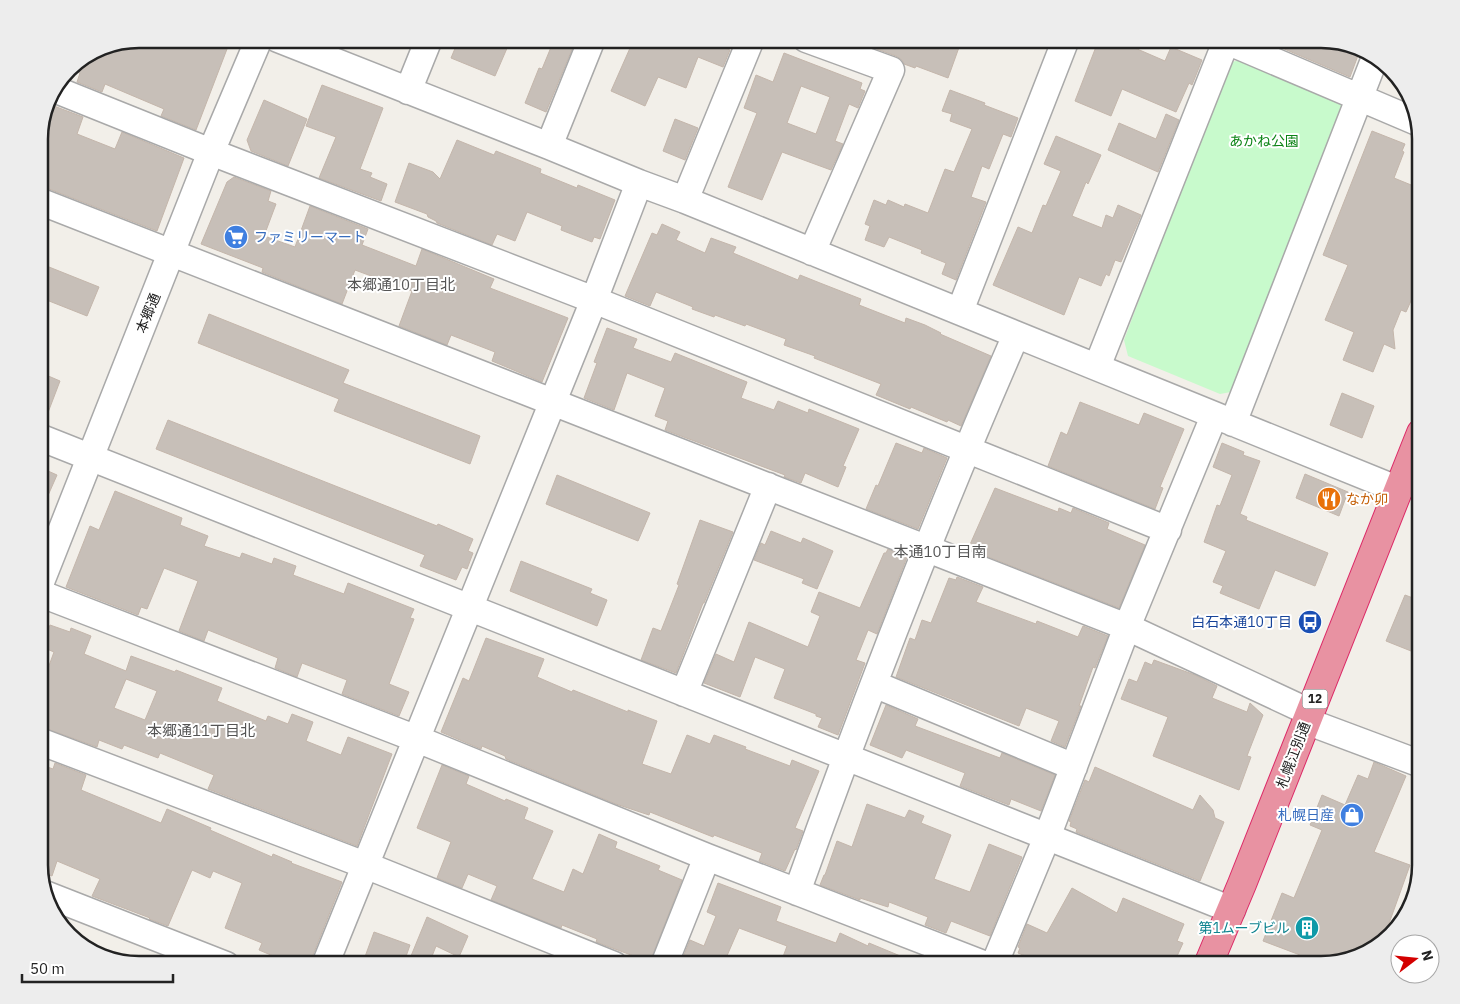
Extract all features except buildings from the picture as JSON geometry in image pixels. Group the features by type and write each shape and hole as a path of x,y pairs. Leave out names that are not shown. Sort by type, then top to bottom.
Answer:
{"highway":[{"name":"札幌江別通","path":"1212,956 1232,910 1381,532 1399,490 1412,470"}],"street":[{"name":"本郷通","path":"48,564 211,152 255,48"},
{"path":"300,48 685,200 1399,490"},
{"path":"408,91 425,48"},
{"path":"550,146 588,48"},
{"path":"685,200 747,48"},
{"path":"812,252 891,70 831,48"},
{"path":"960,311 1062,48"},
{"path":"1096,367 1221,48"},
{"path":"1246,48 1410,119"},
{"path":"998,956 1047,837 1127,627 1168,530 1224,420 1373,64"},
{"path":"61,92 594,300 1168,530"},
{"path":"329,956 594,300 639,183"},
{"path":"48,205 1127,627 1308,717 1412,760"},
{"path":"797,892 845,758 926,548 966,448 1016,335"},
{"path":"48,441 1232,910"},
{"path":"684,693 768,486"},
{"path":"48,596 417,738 707,857 963,956"},
{"path":"874,684 1074,767"},
{"path":"48,744 365,865 592,956"},
{"path":"668,956 707,857"},
{"path":"53,897 203,956"}],"green space":[{"name":"あかね公園","path":"1240,60 1341,101 1344,108 1231,392 1220,394 1128,356 1124,340 1228,63"}],"place":[{"name":"ファミリーマート","path":"236,237"},
{"name":"なか卯","path":"1329,499"},
{"name":"白石本通10丁目","path":"1310,622"},
{"name":"札幌日産","path":"1352,815"},
{"name":"第1ムーブビル","path":"1307,928"}],"district":[{"name":"本郷通10丁目北","path":"401,285"},
{"name":"本通10丁目南","path":"940,552"},
{"name":"本郷通11丁目北","path":"201,731"}]}
